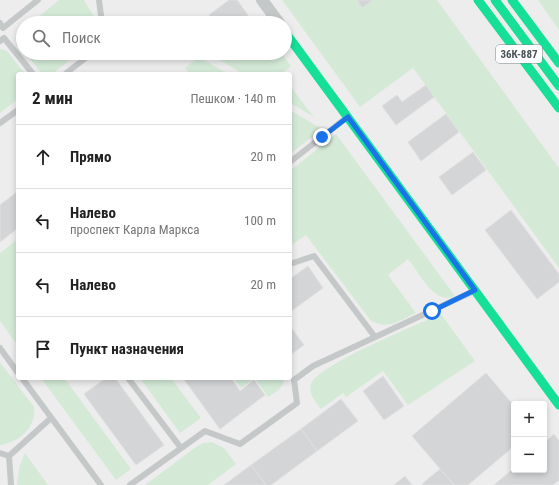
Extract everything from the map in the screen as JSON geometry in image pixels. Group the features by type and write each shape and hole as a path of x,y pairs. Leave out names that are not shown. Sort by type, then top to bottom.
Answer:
{"street":[{"path":"262,0 274,16"},
{"name":"36К-887","path":"478,0 559,108"},
{"name":"36К-887","path":"495,0 559,86"},
{"name":"36К-887","path":"512,0 559,63"},
{"path":"292,41 559,406"}],"lane":[{"path":"16,55 2,40 2,25 38,0"},
{"path":"99,0 101,16"},
{"path":"20,60 31,72"},
{"path":"68,72 83,60"},
{"path":"0,123 16,111"},
{"path":"292,160 348,117"},
{"path":"292,263 314,256 375,337"},
{"path":"130,485 205,431 240,444 297,403 294,380 313,366 475,290"},
{"path":"0,348 16,369"},
{"path":"23,380 101,485"},
{"path":"130,380 181,448"},
{"path":"9,456 51,418"},
{"path":"0,453 9,456"},
{"path":"9,456 11,485"}],"green space":[{"path":"59,0 84,0 94,16 40,16"},
{"path":"282,0 437,0 559,168 559,268 413,68 360,107"},
{"path":"538,0 559,0 559,30"},
{"path":"2,49 8,52 23,72 16,72 16,101 0,113 0,50"},
{"path":"31,60 70,60 55,72 40,72"},
{"path":"195,60 204,60 225,72 188,72 185,68"},
{"path":"220,60 286,60 291,66 284,72 240,72"},
{"path":"292,89 314,117 292,104"},
{"path":"292,111 322,129 292,152"},
{"path":"336,134 455,296 447,298 434,292 422,279 408,259 388,275 416,313 389,325 377,324 371,321 306,235 292,245 292,169"},
{"path":"16,241 16,343 0,321 0,253"},
{"path":"441,314 475,361 408,405 383,371 346,397 343,393 321,409 313,398 310,388 311,384 318,376 331,366 370,346"},
{"path":"0,362 34,407 34,414 33,421 25,433 14,441 0,445"},
{"path":"42,380 66,380 131,469 116,480"},
{"path":"141,380 172,380 201,418 180,433"},
{"path":"235,380 252,380 241,388"},
{"path":"256,380 284,380 281,387 268,397"},
{"path":"212,442 224,448 236,464 208,485 145,485 196,447 203,443"},
{"path":"25,453 48,485 17,485 19,468"}],"building":[{"path":"229,0 237,0 248,15 210,16 209,15"},
{"path":"357,0 372,0 372,1 362,8"},
{"path":"426,85 434,97 396,125 382,106 397,95 402,102"},
{"path":"446,114 459,132 421,161 408,142"},
{"path":"473,152 486,170 452,195 439,177"},
{"path":"16,193 16,230 0,242 0,205"},
{"path":"511,210 559,274 559,282 537,299 485,230"},
{"path":"308,266 323,288 292,311 292,278"},
{"path":"292,329 304,345 292,354"},
{"path":"486,373 511,402 511,449 468,485 454,485 412,436"},
{"path":"383,376 404,406 384,420 363,391"},
{"path":"103,380 116,380 164,445 136,465 84,394"},
{"path":"184,380 232,380 240,391 254,380 265,395 220,429"},
{"path":"341,399 358,421 317,451 301,429"},
{"path":"301,429 317,451 271,485 266,485 251,465"},
{"path":"554,434 559,441 559,480 553,485 494,485 511,471 511,473 547,473 547,440"},
{"path":"251,465 266,485 224,485"},
{"path":"440,469 454,485 422,484"},
{"path":"405,476 412,485 394,485"}],"traffic: fast":[{"path":"478,0 559,108"},
{"path":"495,0 559,86"},
{"path":"512,0 559,63"},
{"path":"292,42 559,405"}],"route":[{"path":"322,137 348,117 475,290 432,311"}]}
